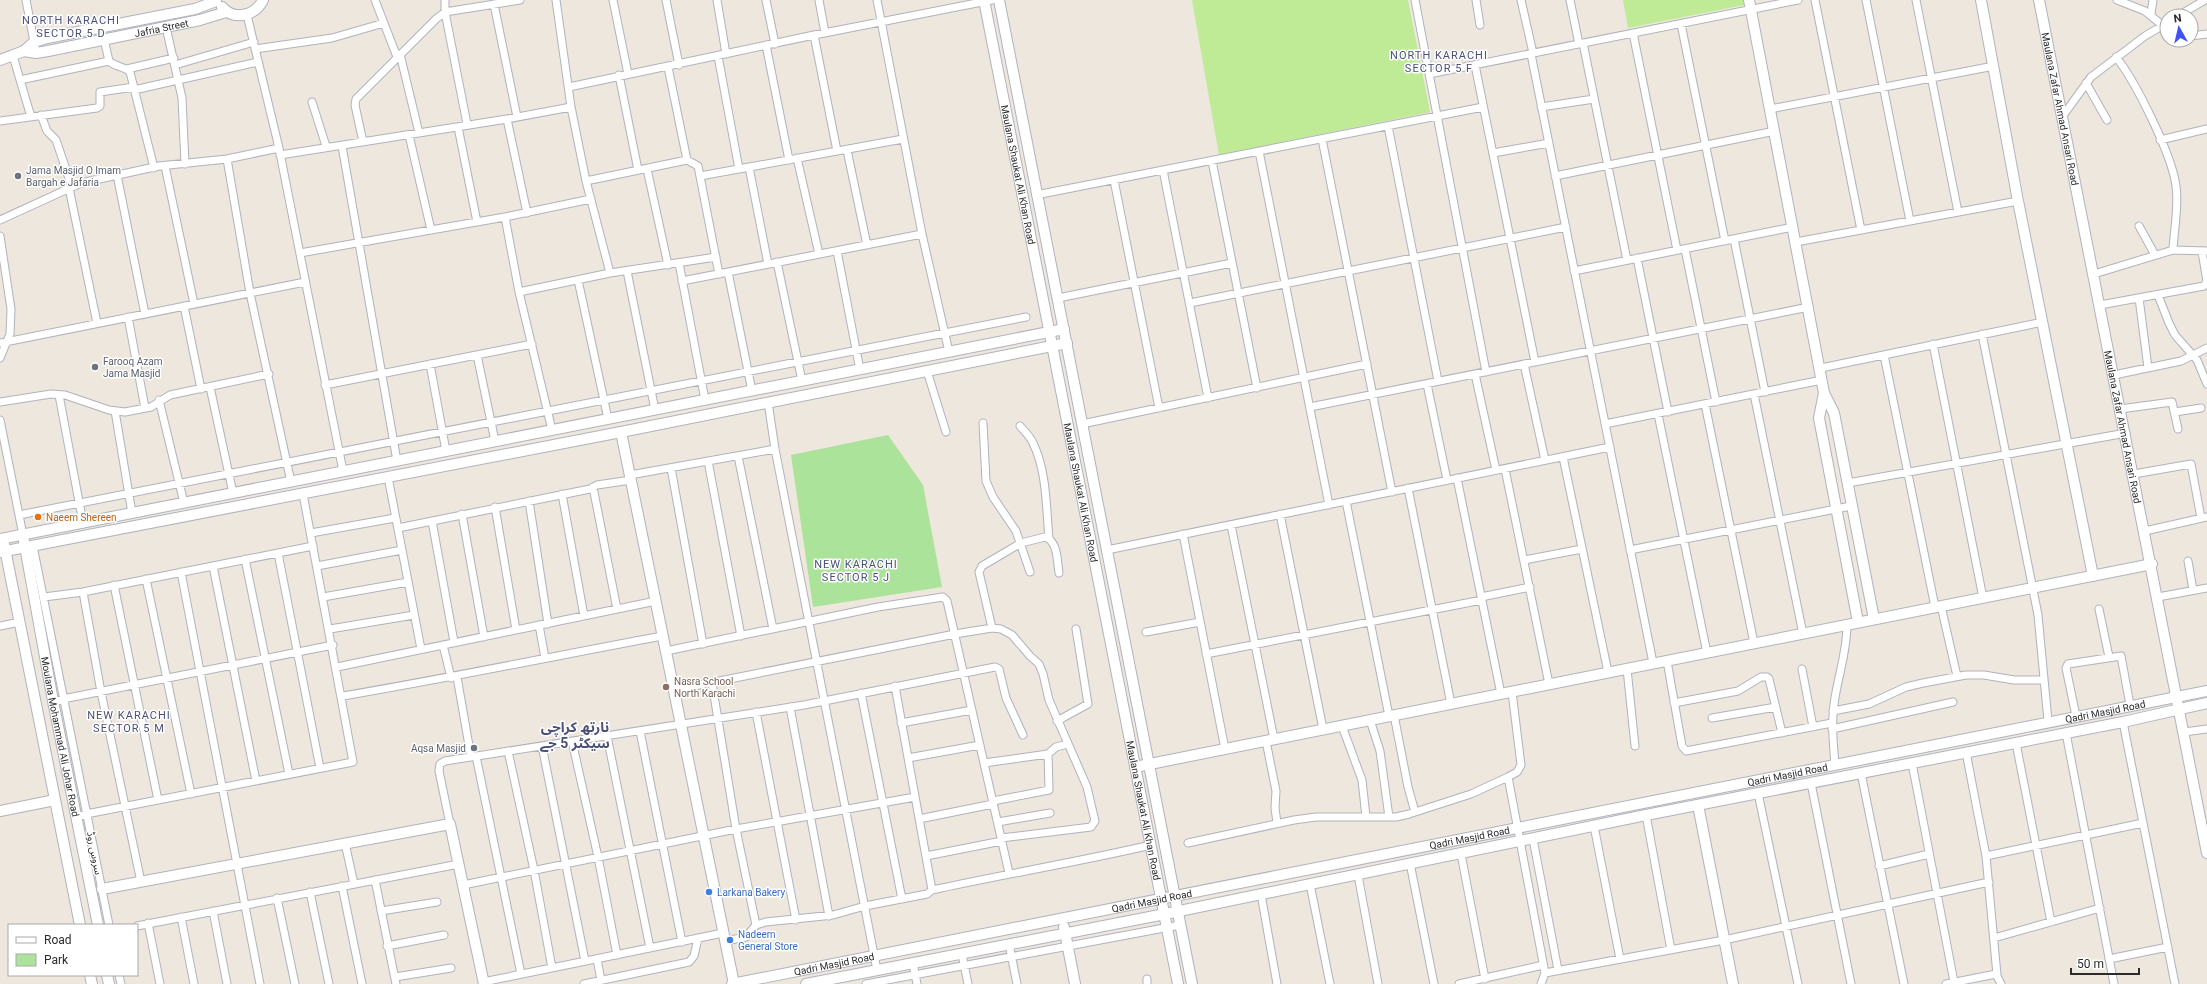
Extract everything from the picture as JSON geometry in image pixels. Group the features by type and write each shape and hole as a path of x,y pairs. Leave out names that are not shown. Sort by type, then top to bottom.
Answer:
{"street":[{"path":"26,0 36,53"},
{"path":"216,0 226,12 236,15 247,15 260,7 263,0"},
{"name":"Jafria Street","path":"0,60 24,51 34,42 195,9 216,0"},
{"path":"444,0 445,12 467,124"},
{"path":"363,142 355,105 356,99 445,12 520,0"},
{"path":"556,0 571,107 586,181 610,273"},
{"path":"613,0 628,74"},
{"path":"666,0 679,65"},
{"path":"717,0 726,54"},
{"path":"766,0 775,44"},
{"path":"819,0 825,33"},
{"path":"877,0 922,234 949,352"},
{"path":"569,87 619,75 679,65 766,45 987,0"},
{"name":"Maulana Shaukat Ali Khan Road","path":"987,0 1049,332 1135,767 1163,899 1178,984"},
{"name":"Maulana Shaukat Ali Khan Road","path":"999,0 1036,195 1067,343 1192,984"},
{"path":"1415,0 1486,372"},
{"path":"1476,0 1480,25"},
{"path":"1522,0 1548,143 1653,663"},
{"path":"1570,0 1594,99 1627,260"},
{"path":"1429,74 1681,24 1750,5 1798,0"},
{"path":"1815,0 1861,230"},
{"path":"1866,0 1910,221"},
{"path":"1916,0 1958,212"},
{"path":"1981,0 2018,201 2093,576"},
{"name":"Maulana Zafar Ahmad Ansari Road","path":"2039,0 2152,564 2207,853"},
{"path":"2117,0 2151,14 2159,20"},
{"path":"2151,14 2153,0"},
{"path":"2192,8 2205,0"},
{"path":"377,1 384,23 399,56 419,133"},
{"path":"494,4 517,117"},
{"path":"1750,5 1821,368 1824,393 1834,413 1874,619"},
{"name":"Jafria Street","path":"24,51 36,53 200,20 226,12"},
{"path":"247,15 280,151 343,472"},
{"path":"127,22 129,34"},
{"path":"127,69 254,46 332,38 384,23"},
{"path":"1681,24 1725,241"},
{"path":"166,27 180,81 185,164"},
{"path":"2062,117 2086,83 2116,56 2159,27"},
{"path":"1633,33 1677,250"},
{"path":"814,35 837,151"},
{"path":"104,39 109,61"},
{"path":"766,45 789,160"},
{"path":"13,56 31,116"},
{"path":"718,56 739,169"},
{"path":"2116,56 2132,80 2172,166 2176,188 2173,250"},
{"path":"20,80 109,61 127,69 130,72 154,168"},
{"path":"0,121 98,108 100,106 100,92 134,89 180,81 258,62"},
{"path":"1475,65 1536,362"},
{"path":"1770,109 1994,66"},
{"path":"668,67 688,160"},
{"path":"619,75 638,170"},
{"path":"2086,83 2107,120"},
{"path":"1541,107 1594,99"},
{"path":"312,102 326,146"},
{"path":"0,220 81,183 117,175 166,166 280,151 326,146 342,146 571,107"},
{"path":"1036,195 1484,107"},
{"path":"41,115 47,131 56,140 70,188 98,323"},
{"path":"507,119 527,213"},
{"path":"1388,126 1438,381"},
{"path":"458,127 477,222"},
{"path":"2160,140 2207,129"},
{"path":"1555,176 1775,131"},
{"path":"409,135 431,230"},
{"path":"700,176 903,139"},
{"path":"1322,139 1392,492"},
{"path":"1493,153 1548,143"},
{"path":"342,146 380,374 397,461"},
{"path":"847,150 867,245"},
{"path":"1260,151 1329,504"},
{"path":"797,158 819,254"},
{"path":"227,159 250,293 269,374 291,482"},
{"path":"586,181 691,160 698,166 719,274"},
{"path":"1212,161 1257,388"},
{"path":"166,166 194,304"},
{"path":"749,167 768,264"},
{"path":"647,168 668,265"},
{"path":"1164,170 1208,398"},
{"path":"117,175 144,314"},
{"path":"1114,180 1159,408"},
{"path":"300,253 527,213 591,199"},
{"path":"1796,242 2018,201"},
{"path":"505,217 519,292 552,430"},
{"path":"2139,226 2155,255"},
{"path":"1190,303 1566,227"},
{"path":"1574,271 1793,227"},
{"path":"682,281 922,234"},
{"path":"0,236 2,266 11,309 10,329 4,342 0,358"},
{"path":"1734,239 1765,392"},
{"path":"1686,249 1716,402"},
{"path":"2094,274 2173,250 2204,251 2207,281 2206,285 2200,288 2100,305"},
{"path":"837,251 860,370"},
{"path":"519,292 610,273 716,257"},
{"path":"1637,258 1668,412"},
{"path":"777,262 802,381"},
{"path":"679,263 705,400"},
{"path":"1058,298 1232,263"},
{"path":"627,271 655,410"},
{"path":"728,272 752,391"},
{"path":"578,280 608,419"},
{"path":"4,342 305,282"},
{"path":"2158,295 2169,323 2176,335 2200,365 2206,381"},
{"path":"2139,298 2148,368"},
{"path":"184,306 201,389"},
{"path":"1310,407 1809,307"},
{"path":"128,317 145,408"},
{"path":"19,515 1026,317"},
{"path":"1821,368 2043,322"},
{"path":"1,539 1064,329"},
{"path":"1982,334 2005,455 2033,587 2040,630 2043,680 2048,721"},
{"path":"3,552 621,432 1067,343"},
{"path":"325,385 532,344"},
{"path":"1933,344 1983,598"},
{"path":"2114,375 2187,360 2193,355 2207,348"},
{"path":"1884,354 1908,473 1938,607 1957,676"},
{"path":"478,355 495,442"},
{"path":"430,364 446,451"},
{"path":"1082,424 1367,364"},
{"path":"1524,364 1545,460"},
{"path":"927,371 946,432"},
{"path":"0,402 51,394 114,411 125,412 151,407 159,400 170,395 269,374"},
{"path":"1475,374 1496,470"},
{"path":"1605,424 1822,380"},
{"path":"1427,384 1447,480"},
{"path":"210,387 233,493"},
{"path":"1824,393 1819,418 1858,622"},
{"path":"1754,394 1803,634"},
{"path":"59,395 82,523"},
{"path":"159,400 184,503"},
{"path":"2120,409 2169,401 2172,402 2178,429"},
{"path":"768,402 775,449 810,621 877,970"},
{"path":"1705,404 1754,643"},
{"path":"2175,412 2201,408"},
{"path":"114,411 132,513"},
{"path":"1658,414 1707,653"},
{"path":"0,420 23,535"},
{"path":"983,424 986,481 993,497 1012,524 1021,543 1030,572"},
{"path":"1020,426 1033,441 1043,474 1049,538 1054,545 1059,573"},
{"path":"621,432 733,984"},
{"path":"1848,483 2126,433"},
{"path":"1107,550 1610,447"},
{"path":"398,528 562,494 671,468 775,449"},
{"path":"738,456 773,629"},
{"path":"1564,456 1608,672"},
{"path":"708,461 741,636"},
{"path":"2134,474 2191,464 2204,518 2145,530"},
{"path":"671,468 702,644"},
{"path":"1505,468 1549,684"},
{"path":"388,477 421,650"},
{"path":"1457,478 1501,694"},
{"path":"593,487 617,609"},
{"path":"1408,488 1451,704"},
{"path":"76,816 222,788 354,760 343,696 303,494"},
{"path":"562,494 584,616"},
{"path":"529,501 548,624"},
{"path":"1346,501 1370,622 1415,812"},
{"path":"1630,550 1851,506"},
{"path":"495,507 516,630"},
{"path":"462,514 484,637"},
{"path":"1280,514 1323,729"},
{"path":"311,533 395,518"},
{"path":"432,521 454,642"},
{"path":"1231,524 1255,644 1270,740 1276,791 1275,808 1277,823"},
{"path":"1183,534 1225,749"},
{"name":"Moulana Mohammad Ali Johar Road","path":"23,535 30,547 53,701 98,924"},
{"path":"992,628 979,569 1021,543 1039,538 1049,538"},
{"name":"Moulana Mohammad Ali Johar Road","path":"1,539 20,622 80,924"},
{"path":"44,597 83,592 313,546"},
{"name":"سروس روڈ","path":"30,547 44,597 109,924"},
{"path":"1524,560 1582,549"},
{"path":"317,566 402,550"},
{"path":"278,553 320,768"},
{"path":"245,559 289,774"},
{"path":"2188,561 2193,590"},
{"path":"1135,767 2152,564"},
{"path":"213,566 256,781"},
{"path":"181,572 260,984"},
{"path":"146,579 168,678 191,794"},
{"path":"323,597 408,582"},
{"path":"114,585 158,800"},
{"path":"1206,654 1370,622 1530,587"},
{"path":"2158,597 2207,588"},
{"path":"83,592 101,692 141,882"},
{"path":"666,651 878,607 943,597 947,601 955,634 1009,873"},
{"path":"337,667 656,601"},
{"path":"2099,609 2109,657"},
{"path":"330,630 414,615"},
{"path":"0,626 20,622"},
{"path":"1146,632 1200,622"},
{"path":"1835,764 1832,726 1833,711 1845,654 1847,624"},
{"path":"539,625 545,658"},
{"path":"674,690 955,634 992,628 1012,634 1038,664 1044,674 1049,700 1087,787 1092,803 1094,824 1092,827 1002,840 926,856"},
{"path":"1057,720 1088,704 1076,630"},
{"path":"343,696 454,677 662,636"},
{"path":"53,701 333,645"},
{"path":"443,645 454,677 473,756 521,974"},
{"path":"2076,716 2066,665 2120,656 2122,658 2130,705"},
{"path":"1667,660 1682,746 1686,751 1814,727 1832,726 1899,715 1953,702"},
{"path":"1024,735 1006,698 998,667 964,672 790,707 445,761 440,764 439,771 484,983 698,938 746,937 756,926 766,922 829,916 865,906 927,894 932,890 1009,873 1087,860 1151,845"},
{"path":"1626,669 1635,746"},
{"path":"1802,670 1814,727"},
{"path":"1833,711 1869,704 1906,687 1922,682 1957,676 1984,675 2014,680 2043,680"},
{"path":"1674,703 1738,692 1765,676 1769,679 1782,733"},
{"path":"712,683 736,829 756,926"},
{"path":"895,686 932,890"},
{"name":"Qadri Masjid Road","path":"733,984 1175,897 1517,826 2207,691"},
{"path":"1188,844 1277,823 1316,817 1389,817 1415,812 1471,794 1508,777 1517,772 1521,764 1512,692"},
{"path":"861,693 902,899"},
{"name":"Qadri Masjid Road","path":"807,984 862,972 1165,914 1646,815 2123,722 2207,703"},
{"path":"790,707 829,916"},
{"path":"1712,718 1776,707"},
{"path":"901,723 972,710"},
{"path":"756,712 796,920"},
{"path":"1370,720 1380,751 1389,817"},
{"path":"2123,722 2175,984"},
{"path":"1342,726 1362,780 1366,817"},
{"path":"2184,732 2207,729"},
{"path":"640,731 682,942"},
{"path":"2066,733 2114,984"},
{"path":"607,736 650,948"},
{"path":"572,741 618,955"},
{"path":"2016,743 2051,922"},
{"path":"984,763 1048,754 1056,747 1067,744"},
{"path":"908,758 980,745"},
{"path":"542,746 585,961"},
{"path":"508,751 534,870 552,968"},
{"path":"1966,752 1986,856 1996,975 2000,984"},
{"path":"919,819 1049,790 1048,754"},
{"path":"1912,763 1954,982"},
{"path":"1861,773 1904,984"},
{"path":"1508,777 1544,969 1541,984"},
{"path":"1812,782 1852,984"},
{"path":"1758,793 1798,984"},
{"path":"463,885 703,835 845,808 915,797"},
{"path":"0,811 55,800"},
{"path":"1698,805 1733,984"},
{"path":"998,822 1050,813"},
{"path":"1646,815 1671,950"},
{"path":"91,891 450,824"},
{"path":"1986,856 2143,824"},
{"path":"1594,826 1620,959"},
{"path":"1532,839 1558,970"},
{"path":"345,843 354,884"},
{"path":"1461,854 1485,979"},
{"path":"1879,866 1930,854"},
{"path":"1410,863 1434,984"},
{"path":"138,926 459,864"},
{"path":"1358,875 1378,984"},
{"path":"375,880 395,981 451,968"},
{"path":"1459,984 1544,969 1558,970 1724,940 1887,903 1989,882"},
{"path":"1310,884 1330,984"},
{"path":"342,886 362,984"},
{"path":"310,892 329,984"},
{"path":"1261,894 1277,984"},
{"path":"277,898 295,984"},
{"path":"381,911 437,902"},
{"path":"1994,938 2100,908"},
{"path":"213,911 227,984"},
{"path":"181,917 194,984"},
{"path":"1062,919 1075,984"},
{"path":"148,923 160,984"},
{"path":"862,972 865,984 1180,925"},
{"path":"387,946 444,935"},
{"path":"584,984 689,962 694,956 698,938"},
{"path":"1009,944 1017,984"},
{"path":"2109,959 2168,947"},
{"path":"962,954 968,984"},
{"path":"597,959 601,980"},
{"path":"913,963 916,984"},
{"path":"1946,984 1981,980 1996,975"}],"green space":[{"path":"1192,0 1408,0 1430,112 1219,155"},
{"path":"1623,0 1743,0 1744,5 1628,28"},
{"path":"888,435 923,485 942,587 813,607 791,455"}],"place":[{"name":"Jama Masjid O Imam Bargah e Jafaria","path":"18,176"},
{"name":"Farooq Azam Jama Masjid","path":"95,367"},
{"name":"Naeem Shereen","path":"38,517"},
{"name":"Nasra School North Karachi","path":"666,687"},
{"name":"Aqsa Masjid","path":"474,748"},
{"name":"Larkana Bakery","path":"709,892"},
{"name":"Nadeem General Store","path":"730,940"}],"district":[{"name":"NORTH KARACHI SECTOR 5 D","path":"71,26"},
{"name":"NORTH KARACHI SECTOR 5 F","path":"1439,61"},
{"name":"NEW KARACHI SECTOR 5 J","path":"856,570"},
{"name":"NEW KARACHI SECTOR 5 M","path":"129,721"},
{"name":"نارتھ کراچی سیکٹر 5 جے","path":"575,736"}]}
